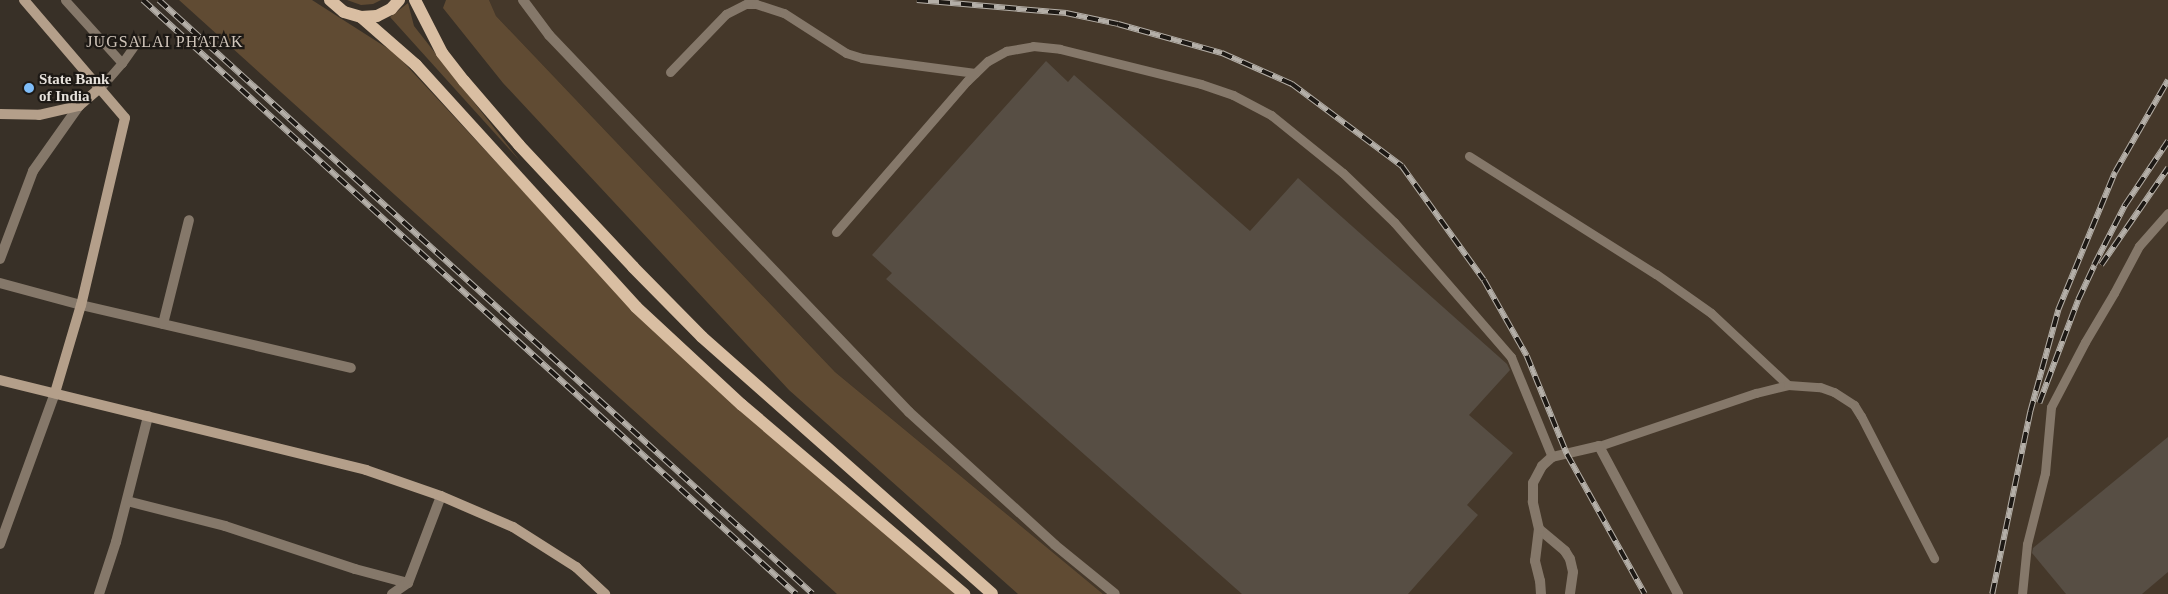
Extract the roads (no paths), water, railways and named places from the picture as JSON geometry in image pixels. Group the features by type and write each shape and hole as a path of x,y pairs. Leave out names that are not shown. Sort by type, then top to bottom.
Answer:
{"main road":[{"path":"330,0 344,12 361,17 377,16 391,9 399,0"},
{"path":"415,0 442,53 464,81 519,145 633,267 702,337 992,594"},
{"path":"361,17 416,65 636,307 742,405 964,594"}],"street":[{"path":"0,544 55,393 81,305 125,118 24,0"},
{"path":"523,0 549,35 909,412 1055,545 1115,594"},
{"path":"0,259 33,171 78,106 100,88"},
{"path":"0,114 39,115 78,106"},
{"path":"163,324 189,220"},
{"path":"0,283 81,305 351,368"},
{"path":"0,380 366,470 441,496 513,527 576,567 605,594"},
{"path":"98,594 127,501 148,416"},
{"path":"1541,594 1535,560 1539,529 1533,502 1533,483 1542,466 1552,457 1599,446 1678,594"},
{"path":"392,594 408,583 441,496"},
{"path":"127,501 224,526 355,569 408,583"},
{"path":"1539,529 1565,551 1570,559 1573,572 1570,594"}],"lane":[{"path":"65,0 122,63"},
{"path":"670,72 726,14 746,4 756,4 784,13 846,53 862,58 975,73"},
{"path":"100,88 122,63 138,40"},
{"path":"836,232 975,73 988,60 1006,51 1033,46 1060,49 1201,84 1233,95 1270,115 1343,173 1394,222 1491,331 1511,357 1552,457"},
{"path":"1469,156 1656,274 1711,313 1788,386"},
{"path":"2022,594 2026,544 2044,473 2051,407 2139,246 2168,212"},
{"path":"1599,446 1756,393 1788,386 1820,388 1834,392 1854,406 1934,558"}],"railway":[{"path":"143,0 796,594"},
{"path":"159,0 813,594"},
{"path":"917,0 1066,13 1118,24 1222,53 1292,84 1402,166 1484,280 1527,356 1567,454 1645,594"},
{"path":"1992,594 2030,412 2058,310 2115,172 2168,80"},
{"path":"2039,403 2078,300 2094,265 2125,205 2168,141"},
{"path":"2101,265 2168,168"}],"place":[{"name":"State Bank of India","path":"29,88"}],"district":[{"name":"JUGSALAI PHATAK","path":"165,42"}]}
